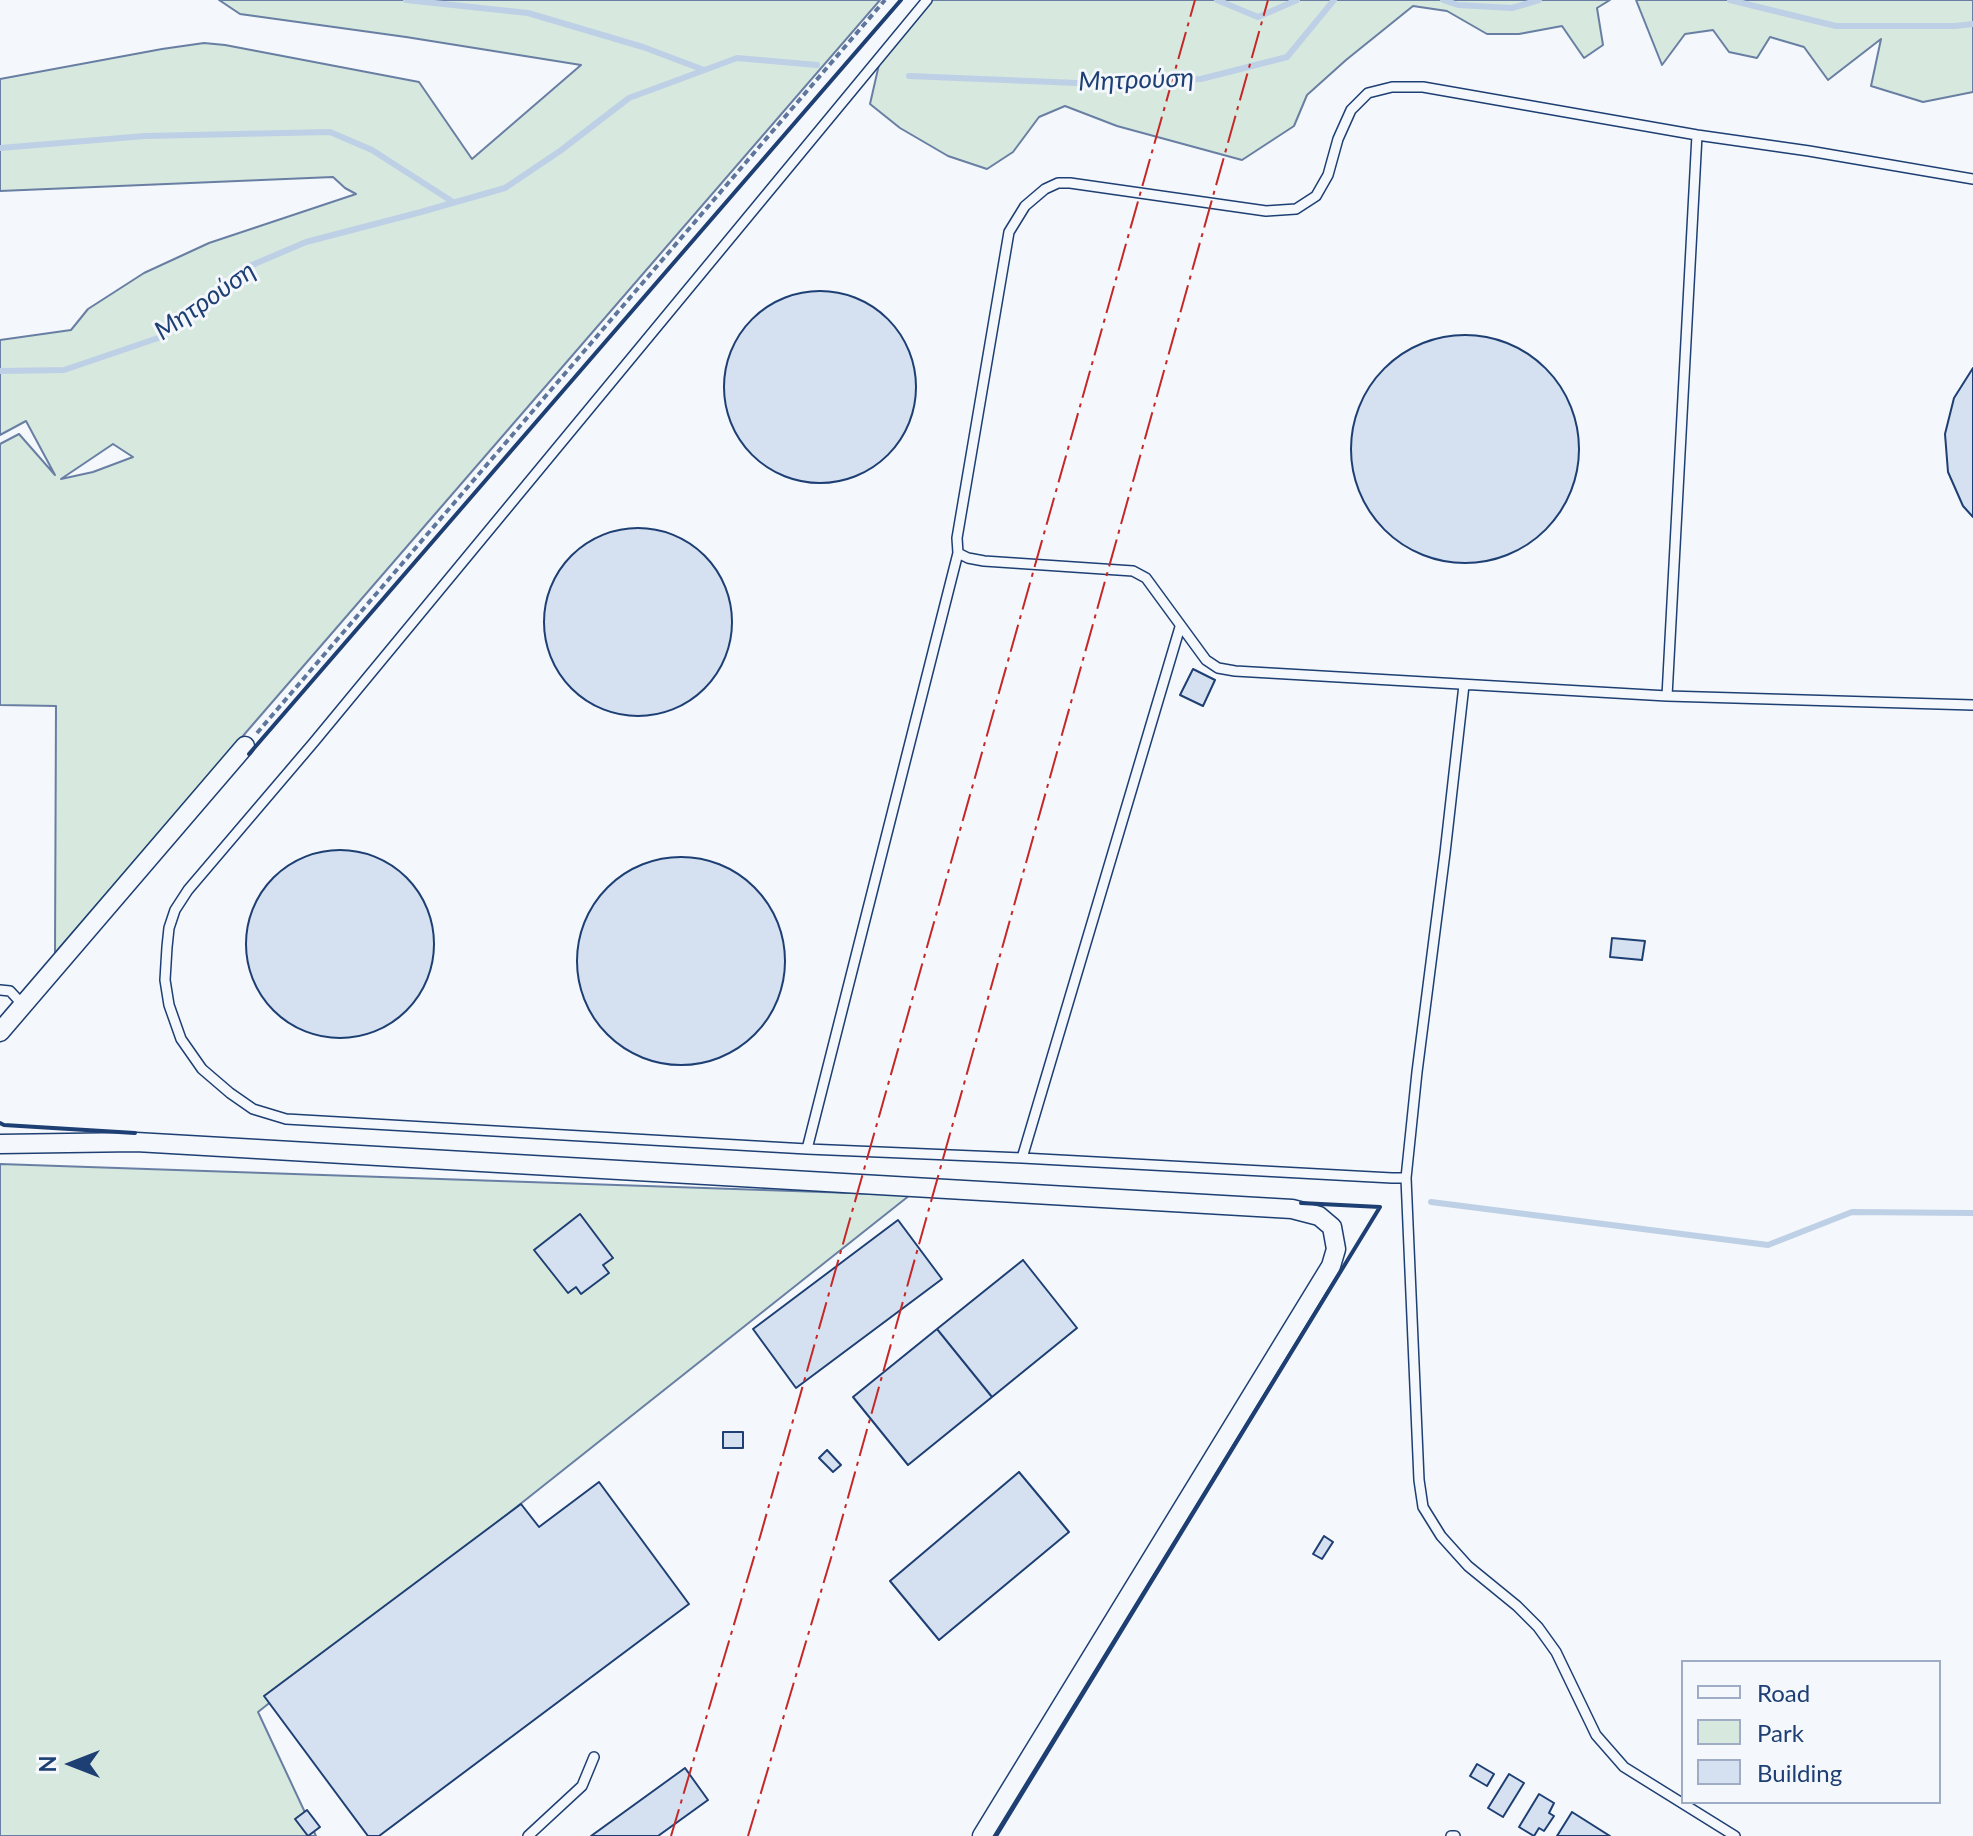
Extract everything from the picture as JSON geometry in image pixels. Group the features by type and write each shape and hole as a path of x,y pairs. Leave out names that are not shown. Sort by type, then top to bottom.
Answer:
{"street":[{"path":"0,1032 245,746"},
{"path":"0,1144 136,1142 1292,1209 1319,1216 1332,1227 1336,1249 1331,1266 982,1836"}],"lane":[{"path":"927,0 188,890 175,910 169,928 165,980 169,1005 181,1039 202,1069 230,1093 253,1109 286,1119 807,1149 1406,1178"},
{"path":"807,1149 958,553 957,538 1009,232 1025,206 1045,189 1058,183 1070,183 1266,211 1296,209 1316,196 1328,175 1338,139 1351,110 1368,93 1392,87 1423,87 1973,179"},
{"path":"1667,696 1697,135"},
{"path":"958,553 984,561 1133,571 1146,578 1206,660 1218,668 1235,671 1667,696 1973,705"},
{"path":"1022,1158 1180,627"},
{"path":"1464,685 1406,1178 1418,1464 1423,1507 1441,1536 1468,1566 1538,1627 1556,1652 1596,1735 1624,1767 1681,1802"},
{"path":"0,990 10,991 23,1005"},
{"path":"528,1836 582,1786 594,1757"},
{"path":"1684,1804 1735,1836"}],"path":[{"path":"245,746 885,0"}],"green space":[{"path":"219,0 880,0 55,953 56,706 0,705 0,444 19,434 55,475 26,421 0,435 0,340 71,330 88,309 144,273 209,243 356,194 333,177 0,191 0,79 162,49 204,43 225,45 419,82 472,159 581,65 240,14","holes":["113,444 133,457 93,472 61,479"]},
{"path":"924,0 1610,0 1597,8 1603,45 1584,58 1562,26 1519,34 1487,34 1447,11 1413,6 1307,95 1294,126 1242,160 1117,126 1065,106 1039,117 1013,152 987,169 948,156 900,128 870,104 883,47"},
{"path":"1636,0 1973,0 1973,92 1923,102 1871,86 1881,39 1828,80 1804,47 1770,37 1757,58 1729,52 1713,30 1685,34 1662,65"},
{"path":"0,1164 910,1195 258,1712 316,1836 0,1836"}],"building":[{"path":"820,291 857,299 888,319 908,350 916,387 908,424 888,455 857,475 820,483 783,475 752,455 732,424 724,387 732,350 752,319 783,299"},
{"path":"1465,335 1487,337 1509,344 1546,368 1570,405 1577,427 1577,471 1570,493 1546,530 1509,554 1487,561 1465,563 1443,561 1421,554 1384,530 1360,493 1353,471 1351,449 1353,427 1360,405 1384,368 1421,344 1443,337"},
{"path":"1973,368 1973,517 1963,506 1948,472 1945,434 1954,398"},
{"path":"638,528 656,529 674,535 705,555 725,586 731,604 731,640 725,658 705,689 674,709 656,715 638,716 620,715 602,709 571,689 551,658 545,640 544,622 545,604 551,586 571,555 602,535 620,529"},
{"path":"1193,669 1215,680 1203,706 1180,695"},
{"path":"340,850 376,858 406,878 426,908 434,944 426,980 406,1010 376,1030 340,1038 304,1030 274,1010 254,980 246,944 254,908 274,878 304,858"},
{"path":"681,857 721,865 754,888 777,921 785,961 777,1001 754,1034 721,1057 681,1065 641,1057 608,1034 585,1001 577,961 585,921 608,888 641,865"},
{"path":"1612,938 1645,941 1642,960 1610,957"},
{"path":"580,1214 613,1258 603,1265 609,1273 581,1294 576,1287 568,1293 534,1250"},
{"path":"898,1220 942,1279 796,1388 753,1329"},
{"path":"1023,1260 1077,1328 992,1397 937,1329"},
{"path":"937,1329 992,1397 908,1465 853,1397"},
{"path":"723,1432 743,1432 743,1448 723,1448"},
{"path":"827,1450 841,1465 833,1472 819,1458"},
{"path":"1019,1472 1069,1532 939,1640 890,1581"},
{"path":"599,1482 689,1604 379,1836 368,1836 264,1696 521,1504 539,1527"},
{"path":"1324,1536 1333,1542 1322,1559 1313,1554"},
{"path":"1477,1764 1494,1774 1487,1786 1470,1776"},
{"path":"685,1768 708,1800 658,1836 591,1836"},
{"path":"1509,1774 1524,1783 1503,1817 1488,1808"},
{"path":"1539,1794 1554,1803 1549,1813 1554,1816 1544,1831 1539,1828 1534,1836 1519,1827"},
{"path":"307,1810 320,1827 308,1836 295,1819"},
{"path":"1572,1812 1610,1836 1557,1836"}],"waterway":[{"name":"Μητρούση","path":"406,0 528,13 643,47 704,70"},
{"path":"1217,0 1258,17 1297,0"},
{"name":"Μητρούση","path":"909,76 1077,83 1201,79 1287,57 1334,0"},
{"name":"Μητρούση","path":"1443,0 1458,5 1512,8 1539,0"},
{"name":"Μητρούση","path":"1730,0 1836,26 1973,24"},
{"name":"Μητρούση","path":"0,371 64,370 164,336 245,268 306,242 505,188 629,98 737,58 817,65"},
{"name":"Μητρούση","path":"0,148 145,136 330,132 372,150 453,202"},
{"path":"1431,1202 1768,1245 1852,1212 1973,1213"}],"wall":[{"path":"249,754 901,0"},
{"path":"0,1123 135,1133"},
{"path":"996,1836 1380,1207 1301,1203"}],"power":[{"path":"671,1836 760,1537 1195,0"},
{"path":"748,1836 831,1558 1268,0"}]}
